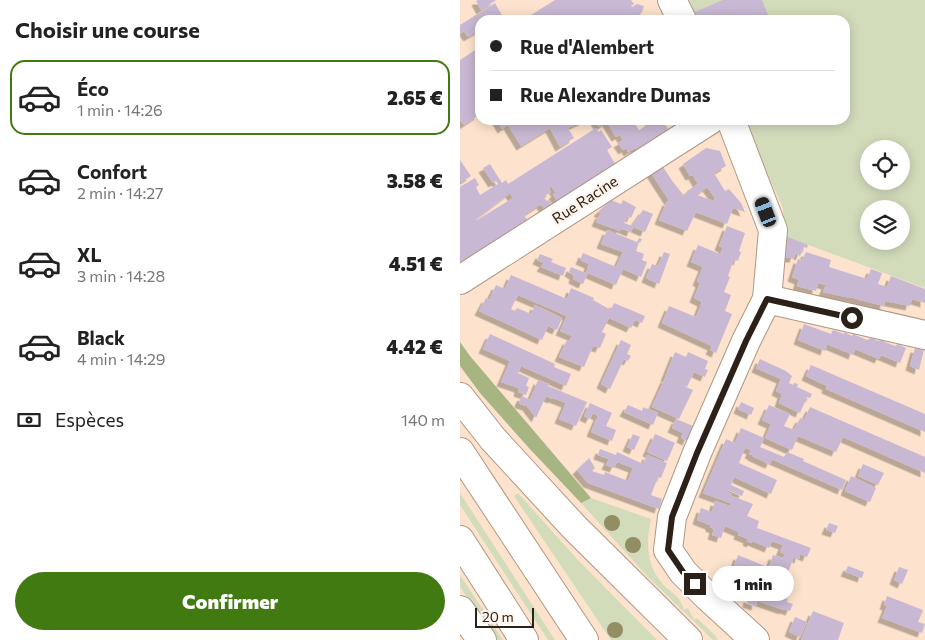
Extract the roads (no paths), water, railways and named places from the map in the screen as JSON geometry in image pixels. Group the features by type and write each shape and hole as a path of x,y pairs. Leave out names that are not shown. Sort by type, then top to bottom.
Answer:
{"main road":[{"path":"672,0 680,15"},
{"name":"Rue Racine","path":"460,280 702,125"},
{"path":"733,125 773,230 767,299 746,341 697,453 672,517 668,550 683,572 754,640"},
{"path":"767,299 925,335"},
{"path":"460,397 493,438 574,527 688,640"},
{"path":"460,452 584,640"},
{"path":"460,540 524,640"},
{"path":"460,610 482,640"},
{"path":"460,625 469,640"}]}
